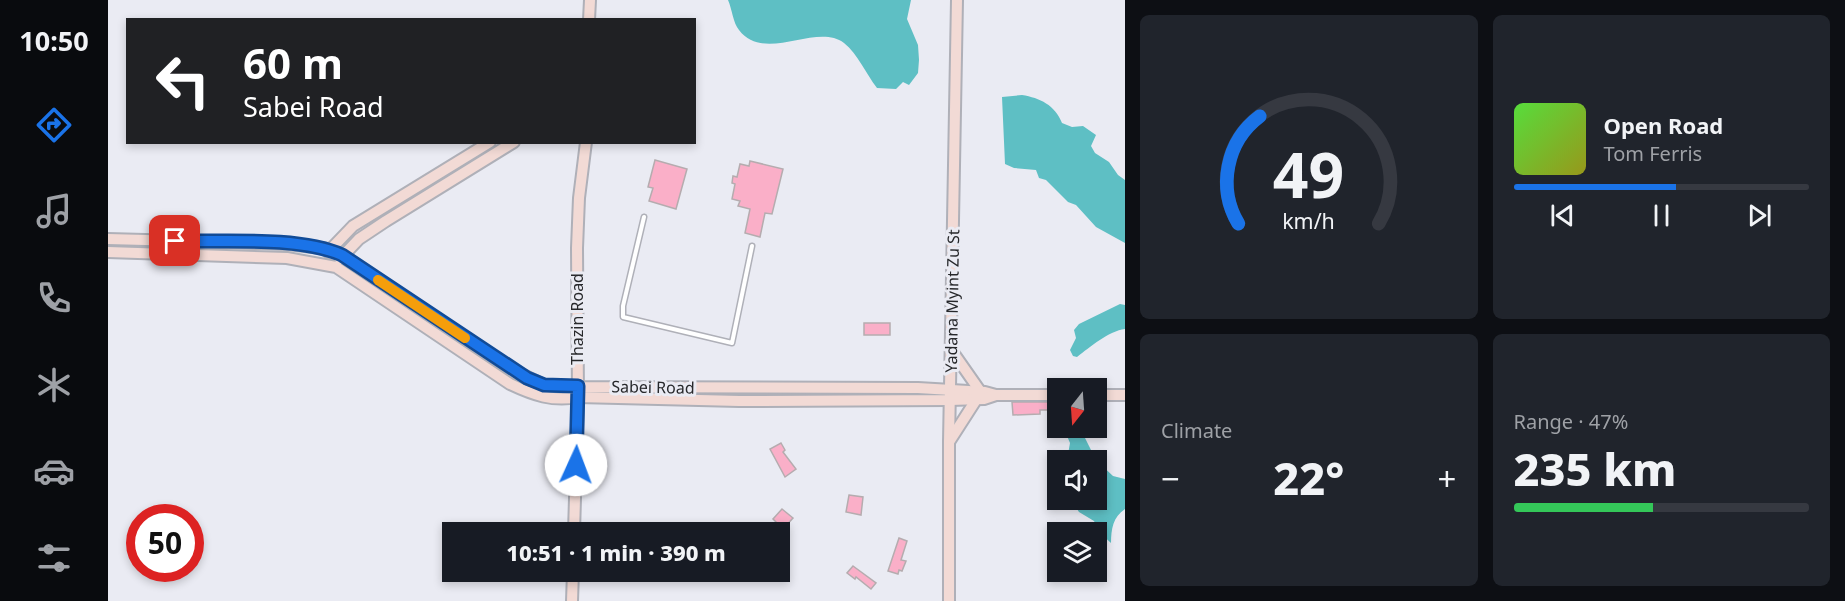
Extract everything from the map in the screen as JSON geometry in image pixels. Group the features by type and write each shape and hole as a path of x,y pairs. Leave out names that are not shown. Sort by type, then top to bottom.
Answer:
{"street":[{"path":"589,18 590,0"},
{"name":"Yadana Myint Zu St","path":"949,601 949,442 957,0"},
{"path":"322,263 329,249 353,226 487,144"},
{"path":"336,267 342,255 359,239 511,144"},
{"name":"Thazin Road","path":"574,522 578,392 577,248 579,198 586,144"},
{"name":"Sabei Road","path":"108,239 288,244 329,249 342,255 527,378 544,385 578,392 739,401 950,395 1047,395"},
{"name":"Sabei Road","path":"108,252 287,258 336,267 510,384 531,394 562,400 578,392"},
{"path":"949,442 978,396 952,351"},
{"path":"1107,395 1125,395"},
{"path":"572,601 573,582"}],"lane":[{"path":"644,217 623,306 623,317 732,342 752,246"}],"water":[{"path":"728,0 911,0 907,19 918,45 918,73 909,85 903,82 896,89 877,88 858,58 844,43 833,38 819,37 776,44 750,39 737,27"},
{"path":"1022,95 1046,103 1055,111 1062,123 1072,127 1083,126 1096,135 1091,146 1095,153 1109,162 1118,175 1125,180 1125,243 1096,227 1076,205 1068,202 1046,180 1039,178 1036,170 1014,168 1005,164 1002,97"},
{"path":"1120,304 1125,305 1125,329 1106,336 1077,357 1073,356 1070,350 1076,338 1074,330 1079,324"},
{"path":"1068,438 1085,438 1091,450 1069,450"},
{"path":"1107,470 1113,476 1125,479 1125,509 1114,524 1111,543 1107,539 1107,522 1094,522 1078,510 1107,510"}],"building":[{"path":"655,160 687,169 676,209 649,201 653,188 648,187"},
{"path":"750,161 783,169 772,214 765,213 760,237 745,233 750,209 738,206 740,201 732,199 735,184 732,183 733,176 737,177 740,164 749,166"},
{"path":"864,323 890,323 890,335 864,335"},
{"path":"1012,402 1047,402 1047,410 1040,410 1040,414 1013,415"},
{"path":"781,443 785,450 783,452 796,469 785,477 770,449"},
{"path":"849,495 863,497 861,515 846,512"},
{"path":"782,509 793,518 789,522 776,522 773,519"},
{"path":"899,538 907,541 901,560 906,561 902,571 899,570 898,574 888,571"},
{"path":"853,566 876,583 871,589 847,573"}],"slow traffic":[{"path":"378,280 465,338"}],"route":[{"path":"175,241 288,244 329,249 342,255 527,378 544,385 578,386 576,465"}]}
